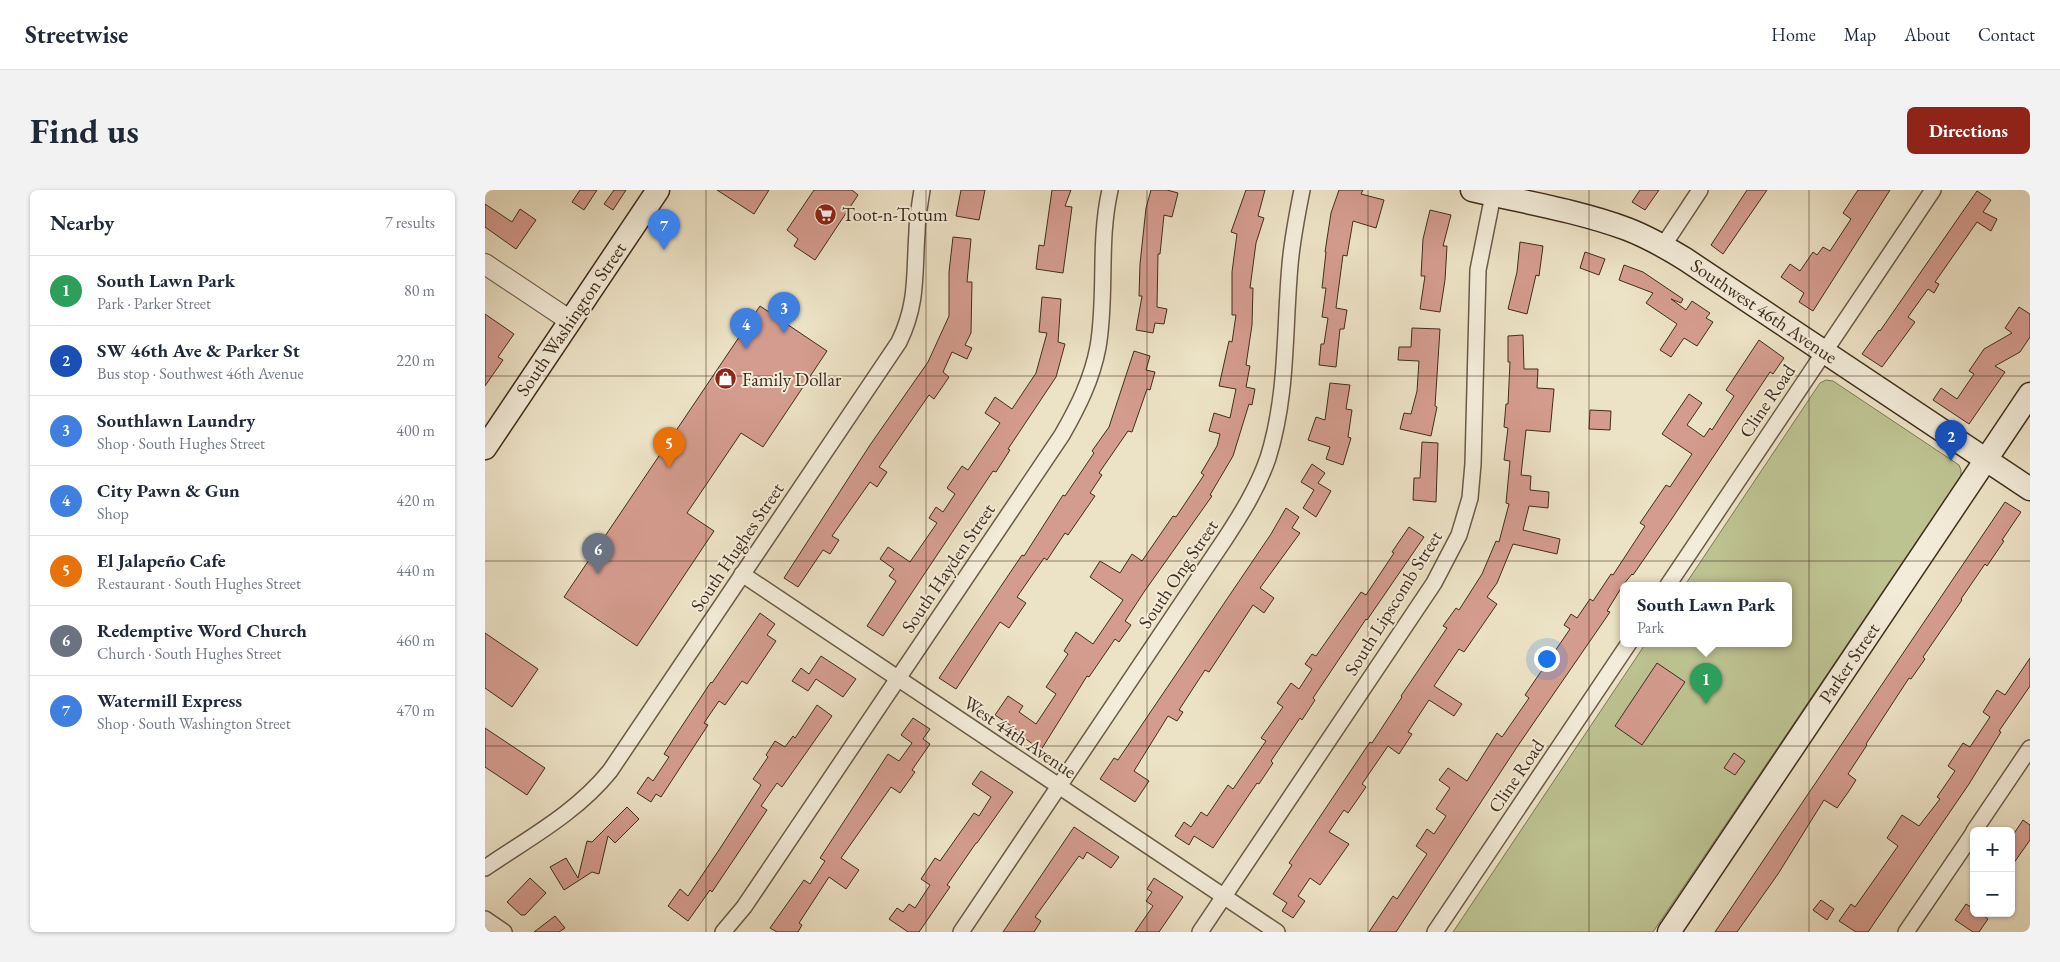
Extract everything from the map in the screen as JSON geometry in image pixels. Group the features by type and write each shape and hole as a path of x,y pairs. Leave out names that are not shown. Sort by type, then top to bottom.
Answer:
{"main road":[{"name":"South Washington Street","path":"485,448 569,320 658,190"},
{"name":"Southwest 46th Avenue","path":"1486,192 1594,218 1629,230 1663,246 2030,489"},
{"name":"Parker Street","path":"1669,932 2030,394"}],"street":[{"name":"South Hughes Street","path":"485,868 567,813 600,783 619,758 887,361 905,330 913,306 917,231 922,190"},
{"name":"South Hayden Street","path":"723,932 744,907 1062,436 1083,396 1093,368 1101,326 1103,231 1110,190"},
{"name":"South Ong Street","path":"961,932 1241,515 1267,459 1284,389 1290,266 1301,190"},
{"path":"1663,246 1700,190"},
{"name":"Cline Road","path":"1670,582 1933,190"},
{"name":"South Lipscomb Street","path":"1200,932 1434,583 1448,560 1459,535 1469,498 1473,464 1478,270 1486,192"},
{"path":"485,264 569,320"},
{"name":"West 44th Avenue","path":"742,574 1277,932"},
{"name":"Cline Road","path":"1435,932 1626,647"},
{"path":"1977,827 2030,748"},
{"path":"1906,932 1970,837"},
{"path":"485,919 504,932"}],"green space":[{"path":"1826,380 1833,381 1959,465 1961,476 1653,932 1453,932 1643,647 1792,647 1792,582 1687,582 1820,383"}],"building":[{"path":"580,190 597,190 584,210 572,202"},
{"path":"614,190 626,190 613,210 604,204"},
{"path":"717,190 769,190 754,214"},
{"path":"814,190 852,190 858,195 815,260 794,246 798,239 787,230"},
{"path":"961,190 985,190 979,220 956,216"},
{"path":"1052,190 1071,190 1065,206 1072,207 1063,273 1036,269 1039,245 1044,246"},
{"path":"1151,190 1167,190 1178,193 1172,217 1164,215 1160,254 1158,254 1157,307 1167,309 1164,324 1155,323 1153,333 1136,330 1142,296 1139,296 1140,264 1146,208"},
{"path":"1246,190 1265,190 1258,216 1264,218 1256,243 1250,288 1253,288 1252,325 1246,365 1250,366 1246,387 1255,389 1252,405 1249,404 1233,456 1210,495 1212,496 1125,621 1131,625 1119,642 1115,639 1089,677 1087,676 1041,750 995,715 1008,696 1023,706 1019,712 1036,724 1056,694 1046,687 1068,654 1064,651 1076,632 1093,644 1123,600 1090,577 1100,561 1120,573 1132,554 1142,561 1173,516 1176,517 1204,475 1201,473 1217,446 1220,434 1209,431 1214,413 1230,418 1236,389 1219,386 1229,341 1232,342 1236,315 1232,315 1232,272 1237,234 1231,232"},
{"path":"1339,190 1363,190 1361,194 1384,200 1376,228 1353,221 1347,256 1343,255 1336,308 1347,310 1344,329 1340,329 1336,367 1319,365 1321,344 1324,344 1328,318 1322,317 1326,288 1322,288 1325,252 1331,213"},
{"path":"1640,190 1659,190 1645,210 1632,202"},
{"path":"1747,190 1767,190 1723,254 1711,245"},
{"path":"1858,190 1890,190 1813,311 1799,302 1804,293 1781,277 1790,264 1800,271 1813,252 1817,255 1823,247 1830,251 1851,219 1843,213"},
{"path":"1977,191 1991,200 1983,212 1997,219 1991,231 1977,222 1935,282 1939,284 1934,293 1928,289 1908,317 1915,322 1882,367 1862,354"},
{"path":"485,204 512,222 520,209 536,220 516,249 485,227"},
{"path":"1430,210 1451,215 1443,246 1447,246 1445,280 1440,312 1420,309 1425,276 1421,276 1423,239"},
{"path":"953,237 971,239 967,282 972,282 971,333 965,345 972,348 967,359 952,352 943,372 949,377 934,399 929,395 879,467 887,472 877,487 870,482 832,536 839,540 830,554 823,550 798,587 784,578 870,445 928,362 949,316 949,272"},
{"path":"1520,242 1543,246 1539,276 1536,275 1527,314 1508,309 1517,272"},
{"path":"1585,252 1605,259 1599,275 1580,268"},
{"path":"1624,265 1643,272 1683,299 1681,303 1671,299 1686,310 1692,301 1710,313 1706,318 1713,322 1697,346 1684,338 1671,357 1660,350 1677,324 1646,303 1653,293 1619,280"},
{"path":"1042,297 1061,299 1058,342 1065,344 1056,377 1008,449 1010,450 996,472 993,471 883,636 867,626 896,581 889,576 894,569 880,559 888,547 910,562 937,523 929,518 936,507 943,512 955,494 947,488 962,466 968,470 1000,423 985,413 995,397 1012,409 1036,373 1047,333 1039,332"},
{"path":"760,306 827,351 763,447 741,433 687,513 714,531 637,646 564,597"},
{"path":"2019,307 2030,314 2030,337 2020,352 1995,366 2005,372 1969,424 1933,400 1941,388 1957,399 1974,374 1969,371 1984,349 2012,333 2005,328"},
{"path":"485,314 514,334 498,357 503,360 485,386"},
{"path":"1412,328 1440,329 1435,406 1437,407 1431,436 1400,429 1404,413 1411,414 1417,391 1419,361 1398,360 1399,347 1411,347"},
{"path":"1523,335 1524,369 1538,369 1537,388 1554,389 1550,432 1526,430 1521,475 1531,476 1530,490 1549,492 1548,508 1529,506 1523,530 1560,539 1557,554 1513,544 1497,583 1487,597 1497,604 1464,652 1459,649 1434,686 1462,704 1454,716 1429,700 1408,732 1412,734 1399,754 1388,746 1362,784 1366,787 1348,813 1344,810 1329,832 1349,844 1320,885 1310,878 1298,896 1305,901 1293,918 1282,911 1287,903 1273,894 1292,865 1289,863 1370,742 1372,743 1447,628 1443,626 1456,608 1459,610 1482,574 1496,541 1499,542 1509,504 1506,503 1510,461 1504,460 1508,428 1504,427 1506,404 1508,404 1510,362 1508,362 1508,336"},
{"path":"1759,340 1784,358 1773,374 1770,372 1633,575 1625,582 1620,582 1620,590 1607,611 1610,612 1517,747 1396,932 1369,932 1393,896 1397,899 1427,854 1416,846 1427,829 1434,834 1446,816 1436,809 1450,788 1439,780 1448,768 1467,781 1497,733 1502,737 1529,698 1525,695 1570,629 1564,625 1571,614 1577,618 1590,599 1593,601 1611,574 1613,575 1645,526 1640,523 1666,485 1670,487 1692,454 1662,434 1689,394 1702,403 1687,425 1704,437 1710,428 1712,430 1734,396 1726,390"},
{"path":"1134,351 1150,356 1146,370 1155,372 1150,390 1147,389 1132,432 1128,431 1099,473 1102,475 1090,493 1095,496 1068,535 1065,533 1047,560 1044,558 1017,597 1026,603 1009,628 1000,622 956,689 939,678 1022,555 1024,556 1063,495 1065,496 1094,453 1092,451 1109,427"},
{"path":"1330,383 1350,385 1346,409 1352,410 1348,437 1351,438 1343,465 1326,459 1330,447 1308,440 1316,417 1325,420"},
{"path":"1590,410 1611,411 1610,430 1589,429"},
{"path":"1422,442 1438,443 1436,502 1413,500 1414,478 1420,478"},
{"path":"1312,464 1325,473 1318,483 1331,491 1316,517 1303,508 1314,490 1301,482"},
{"path":"2005,502 2021,512 2002,540 2004,541 1987,566 1985,564 1961,599 1923,657 1925,659 1911,679 1909,678 1866,744 1848,774 1856,780 1849,791 1837,808 1824,800 1778,874 1737,932 1715,932"},
{"path":"1286,508 1299,517 1292,528 1300,533 1260,588 1274,598 1264,613 1253,605 1209,672 1205,670 1179,710 1183,712 1177,721 1168,716 1134,771 1149,781 1135,802 1100,779 1114,758 1118,760 1271,534"},
{"path":"1409,527 1424,537 1313,698 1315,700 1302,720 1300,718 1271,761 1273,763 1259,784 1257,783 1213,848 1194,836 1189,845 1175,836 1184,822 1191,827 1201,812 1207,816 1228,785 1233,789 1266,741 1261,738 1283,707 1277,703 1291,683 1299,689 1312,669 1305,664 1312,654 1316,656 1361,592 1366,595"},
{"path":"760,613 775,624 767,635 776,641 747,684 742,681 725,705 719,701 704,723 708,725 661,797 656,794 651,802 637,793 648,777 653,781 669,757 664,754 674,738"},
{"path":"485,633 538,669 512,707 485,688"},
{"path":"821,656 856,679 843,697 816,679 808,691 792,681 801,668 809,674"},
{"path":"2030,658 2030,686 1999,731 2001,732 1969,784 1868,932 1856,932 1839,921 1851,904 1855,907 1898,846 1887,838 1902,815 1919,826 1940,799 1937,797 1955,771 1948,766 1963,743 1970,747 1990,717 1983,712 1997,690 2005,695"},
{"path":"1657,663 1685,682 1642,745 1615,726"},
{"path":"817,705 832,716 782,787 777,783 761,806 767,810 712,892 710,890 688,921 668,906 680,889 688,896 719,850 761,785 753,779 768,757 766,755 775,741 785,747 793,736 795,738"},
{"path":"913,718 930,729 923,739 930,744 912,770 915,772 900,793 891,787 841,858 859,870 846,889 829,877 799,923 802,925 798,932 777,932 770,928 804,880 810,884 825,861 820,858 888,754 899,761 912,743 901,735"},
{"path":"485,728 545,768 527,795 485,767"},
{"path":"1734,753 1745,761 1735,775 1724,768"},
{"path":"981,771 1013,792 947,885 950,887 919,932 908,932 889,919 897,908 903,912 909,904 915,908 930,885 921,879 935,858 940,861 974,813 979,816 991,797 972,784"},
{"path":"627,807 639,819 615,843 608,836 599,874 592,872 564,890 550,867 566,858 578,878 587,841 592,842"},
{"path":"2023,820 2030,825 2030,840 2015,861 2015,832"},
{"path":"1074,827 1119,857 1111,868 1087,852 1083,859 1079,856 1035,917 1041,921 1034,932 1003,932"},
{"path":"530,878 546,893 525,915 521,915 507,902"},
{"path":"1154,878 1183,897 1159,932 1135,932 1153,906 1146,901 1152,892 1147,889"},
{"path":"1821,900 1834,909 1827,920 1813,910"},
{"path":"1966,904 1970,906 1970,917 1985,917 1988,919 1979,932 1973,932 1955,920"},
{"path":"555,916 565,928 559,932 534,932"}],"place":[{"name":"Toot-n-Totum","path":"826,214"},
{"name":"Watermill Express","path":"664,250"},
{"name":"Southlawn Laundry","path":"784,333"},
{"name":"City Pawn & Gun","path":"746,349"},
{"name":"Family Dollar","path":"726,379"},
{"name":"SW 46th Ave & Parker St","path":"1951,461"},
{"name":"El Jalapeño Cafe","path":"669,468"},
{"name":"Redemptive Word Church","path":"598,574"},
{"name":"South Lawn Park","path":"1706,704"}]}
